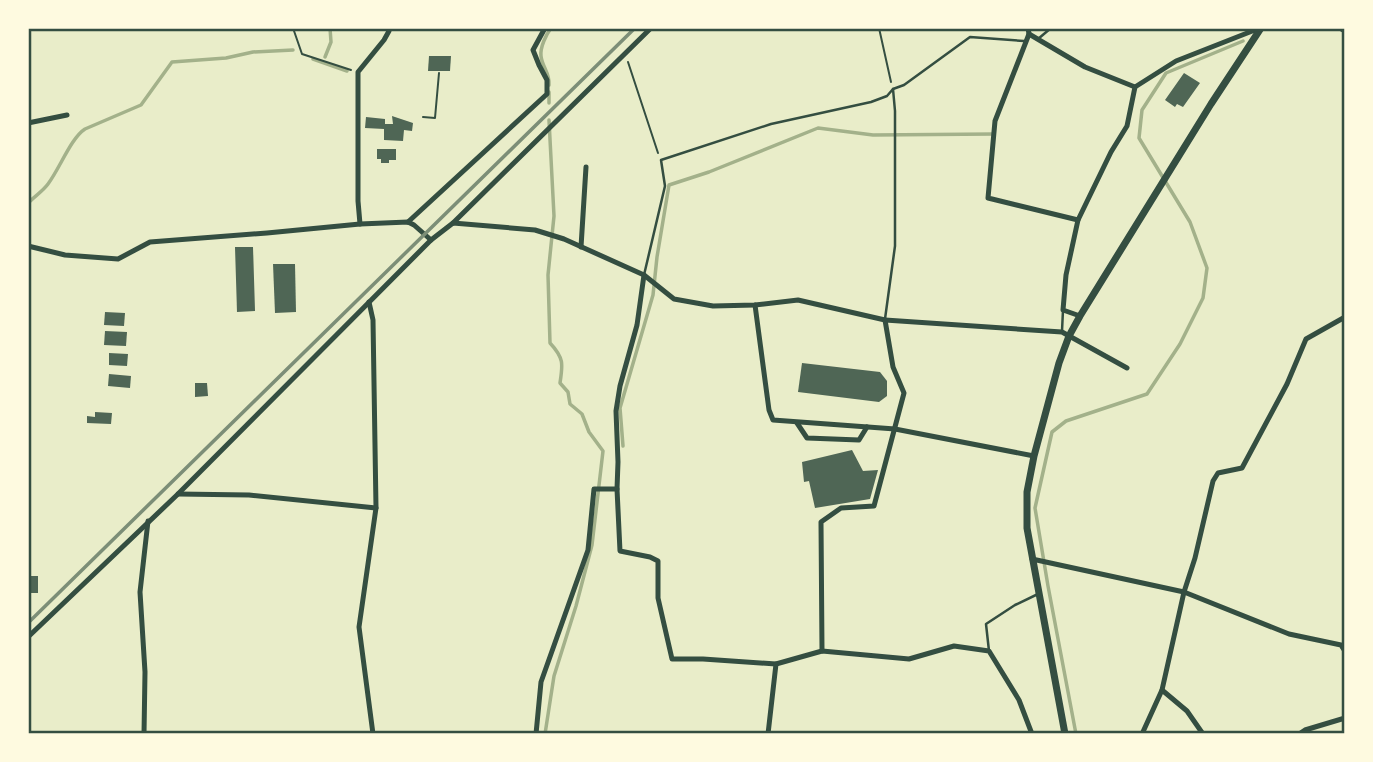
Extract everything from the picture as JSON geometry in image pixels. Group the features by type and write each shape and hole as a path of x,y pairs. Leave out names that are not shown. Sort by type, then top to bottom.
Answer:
{"main road":[{"path":"1065,734 1027,528 1027,492 1065,334 1080,316 1261,28"}],"street":[{"path":"360,224 358,72 384,40 389,28"},
{"path":"411,223 547,94 547,80 533,50 545,28"},
{"path":"28,637 178,494 369,301 431,240 453,223 651,28"},
{"path":"1080,316 1063,310 1066,275 1078,220 1111,152 1127,126 1135,87 1176,61 1261,28"},
{"path":"1340,28 1345,31"},
{"path":"1078,220 988,198 995,121 1028,34 1085,67 1135,87"},
{"path":"28,122 67,114"},
{"path":"581,247 586,167"},
{"path":"28,246 65,255 118,259 150,242 360,224 411,223 431,240"},
{"path":"453,223 534,230 564,239 644,275 674,299 713,306 798,300 885,320 1065,334 1127,368"},
{"path":"644,275 637,325 616,411 618,462 613,489 620,551 658,561 658,598 672,659 776,664 822,651 909,659 954,646 989,651 1019,700 1032,734"},
{"path":"369,301 373,320 376,508 359,627 373,734"},
{"path":"755,305 769,410 773,420 895,429 1034,456"},
{"path":"1142,734 1162,691 1213,481 1218,473 1242,468 1287,384 1306,339 1345,317"},
{"path":"822,651 821,522 841,508 874,506 904,393 893,367 885,320"},
{"path":"797,423 807,438 859,440 867,427"},
{"path":"536,734 541,682 588,550 594,489 613,489"},
{"path":"178,494 249,495 376,508"},
{"path":"144,734 145,672 140,592 148,521"},
{"path":"1034,560 1184,592 1289,634 1344,647"},
{"path":"768,734 776,664"},
{"path":"1162,691 1187,711 1203,734"},
{"path":"1299,734 1304,730 1345,718"}],"lane":[{"path":"1038,39 1051,28"},
{"path":"644,275 665,186 661,160 771,124 887,96 893,89 904,85 970,37 1028,34"},
{"path":"885,320 895,246 893,89"},
{"path":"1063,310 1065,334"},
{"path":"989,651 986,624 1039,593"}],"path":[{"path":"292,28 302,54 358,72"},
{"path":"879,28 893,89"},
{"path":"625,53 661,160"},
{"path":"423,117 435,118 439,72"}],"building":[{"path":"429,56 451,56 450,71 428,71"},
{"path":"1184,73 1200,83 1183,107 1177,104 1175,107 1165,100"},
{"path":"392,116 413,123 412,131 404,130 403,141 384,140 384,129 365,128 366,117 385,119 385,124 393,124"},
{"path":"377,149 396,149 396,160 381,163 381,159 377,159"},
{"path":"235,247 253,247 255,311 237,312"},
{"path":"273,264 295,264 296,312 275,313"},
{"path":"105,312 125,313 124,326 104,325"},
{"path":"105,331 127,332 126,346 104,345"},
{"path":"109,353 128,354 127,366 109,365"},
{"path":"802,363 880,372 887,381 887,396 879,402 798,392"},
{"path":"109,374 131,376 130,388 108,386"},
{"path":"195,383 207,383 208,396 195,397"},
{"path":"95,412 112,413 111,424 87,423 87,416 95,417"},
{"path":"852,450 863,471 878,470 870,499 815,508 809,481 804,482 802,462"},
{"path":"28,576 38,576 38,593 28,593"}],"waterway":[{"path":"325,57 331,42 330,28"},
{"path":"549,85 541,52 551,28"},
{"path":"1076,734 1035,508 1052,432 1066,421 1147,394 1180,344 1203,298 1207,268 1190,222 1139,138 1142,110 1166,73 1243,41"},
{"path":"28,203 48,184 80,133 141,105 172,62 293,50"},
{"path":"313,59 347,71"},
{"path":"549,92 549,103"},
{"path":"545,734 554,676 592,545 603,451 589,432 582,414 570,404 568,392 560,383 560,357 550,343 548,275 554,216 549,120"},
{"path":"623,446 620,408 653,295 669,185 709,172 818,128 873,135 994,134"}],"railway":[{"path":"28,623 635,28"}]}
